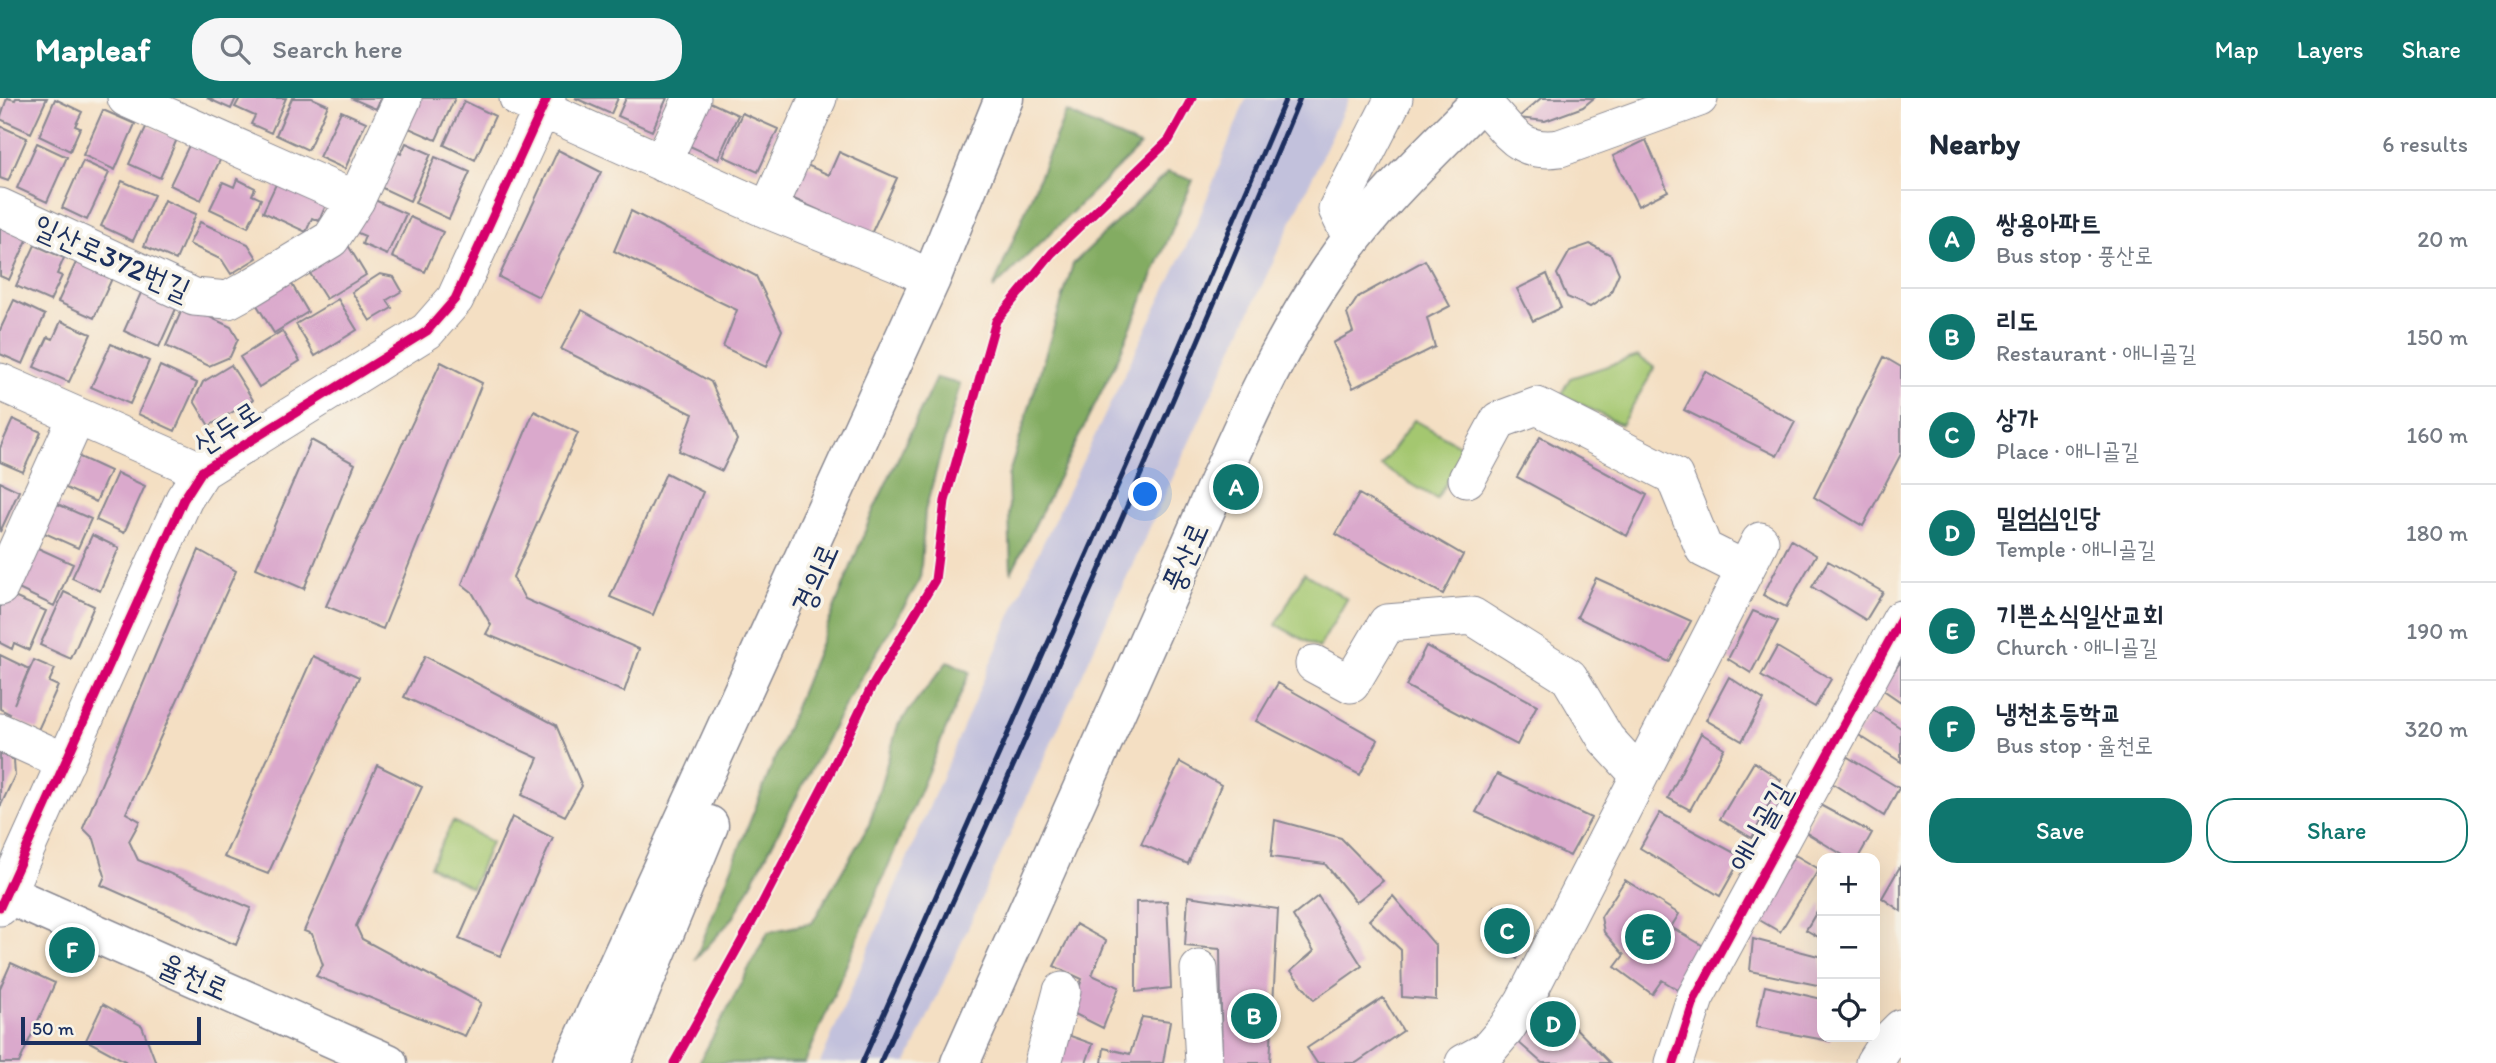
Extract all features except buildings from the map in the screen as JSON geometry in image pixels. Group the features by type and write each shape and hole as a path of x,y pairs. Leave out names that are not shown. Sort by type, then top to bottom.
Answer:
{"main road":[{"name":"경의로","path":"573,1063 931,279 1004,98"},
{"name":"경의로","path":"611,1063 757,708 1031,98"},
{"name":"풍산로","path":"960,1063 1265,379 1329,269 1394,190 1480,99"},
{"name":"율천로","path":"2,897 388,1063"}],"street":[{"path":"126,98 356,200"},
{"name":"일산로372번길","path":"0,207 194,297 228,300 331,239 356,200 403,98"},
{"path":"662,163 692,98"},
{"path":"768,210 818,98"},
{"path":"1352,240 1337,209 1394,98"},
{"path":"1480,99 1522,145 1541,151 1560,148 1699,98"},
{"path":"536,102 662,163 931,279"},
{"name":"산두로","path":"2,897 184,499 202,471 427,331 455,299 536,102"},
{"path":"0,382 202,471"},
{"path":"1464,1063 1488,1050 1506,1030 1524,1000 1752,555 1704,549 1674,477 1537,406 1499,420 1467,479"},
{"path":"3,574 77,416"},
{"path":"1314,664 1351,684 1387,623 1472,616 1569,677 1606,739 1639,775"},
{"name":"애니골길","path":"1674,1063 1695,998 1901,618"},
{"path":"0,732 66,762"},
{"path":"1199,969 1205,1063"},
{"path":"1043,1063 1062,991"},
{"path":"1874,1063 1888,1041 1901,1028"}],"shaded area":[{"path":"1246,98 1349,98 1111,611 907,1063 820,1063 1032,566 1196,226"}],"green space":[{"path":"1066,112 1140,146 993,289"},
{"path":"1168,172 1193,180 1117,360 1011,573 1008,477 1073,264"},
{"path":"1638,356 1655,368 1621,425 1561,394 1570,378"},
{"path":"936,378 960,384 925,511 920,580 842,710 734,917 695,960 873,511"},
{"path":"1414,420 1465,448 1437,499 1381,466"},
{"path":"1304,573 1347,599 1319,648 1276,625"},
{"path":"948,661 970,672 805,1063 699,1063 768,932 812,923 869,825 898,725"},
{"path":"453,821 491,842 472,888 430,866"}],"railway":[{"path":"862,1063 1176,354 1286,98"},
{"path":"880,1063 1094,582 1300,98"}],"cycle path":[{"path":"0,907 184,499 202,471 427,331 455,299 547,98"},
{"path":"674,1063 756,915 870,690 935,580 945,501 996,321 1052,253 1169,140 1192,98"},
{"path":"1674,1063 1695,998 1901,619"}],"place":[{"name":"쌍용아파트","path":"1236,487"},
{"name":"상가","path":"1507,931"},
{"name":"기쁜소식일산교회","path":"1648,937"},
{"name":"냉천초등학교","path":"72,950"},
{"name":"리도","path":"1254,1016"},
{"name":"밀엄심인당","path":"1553,1024"}]}
